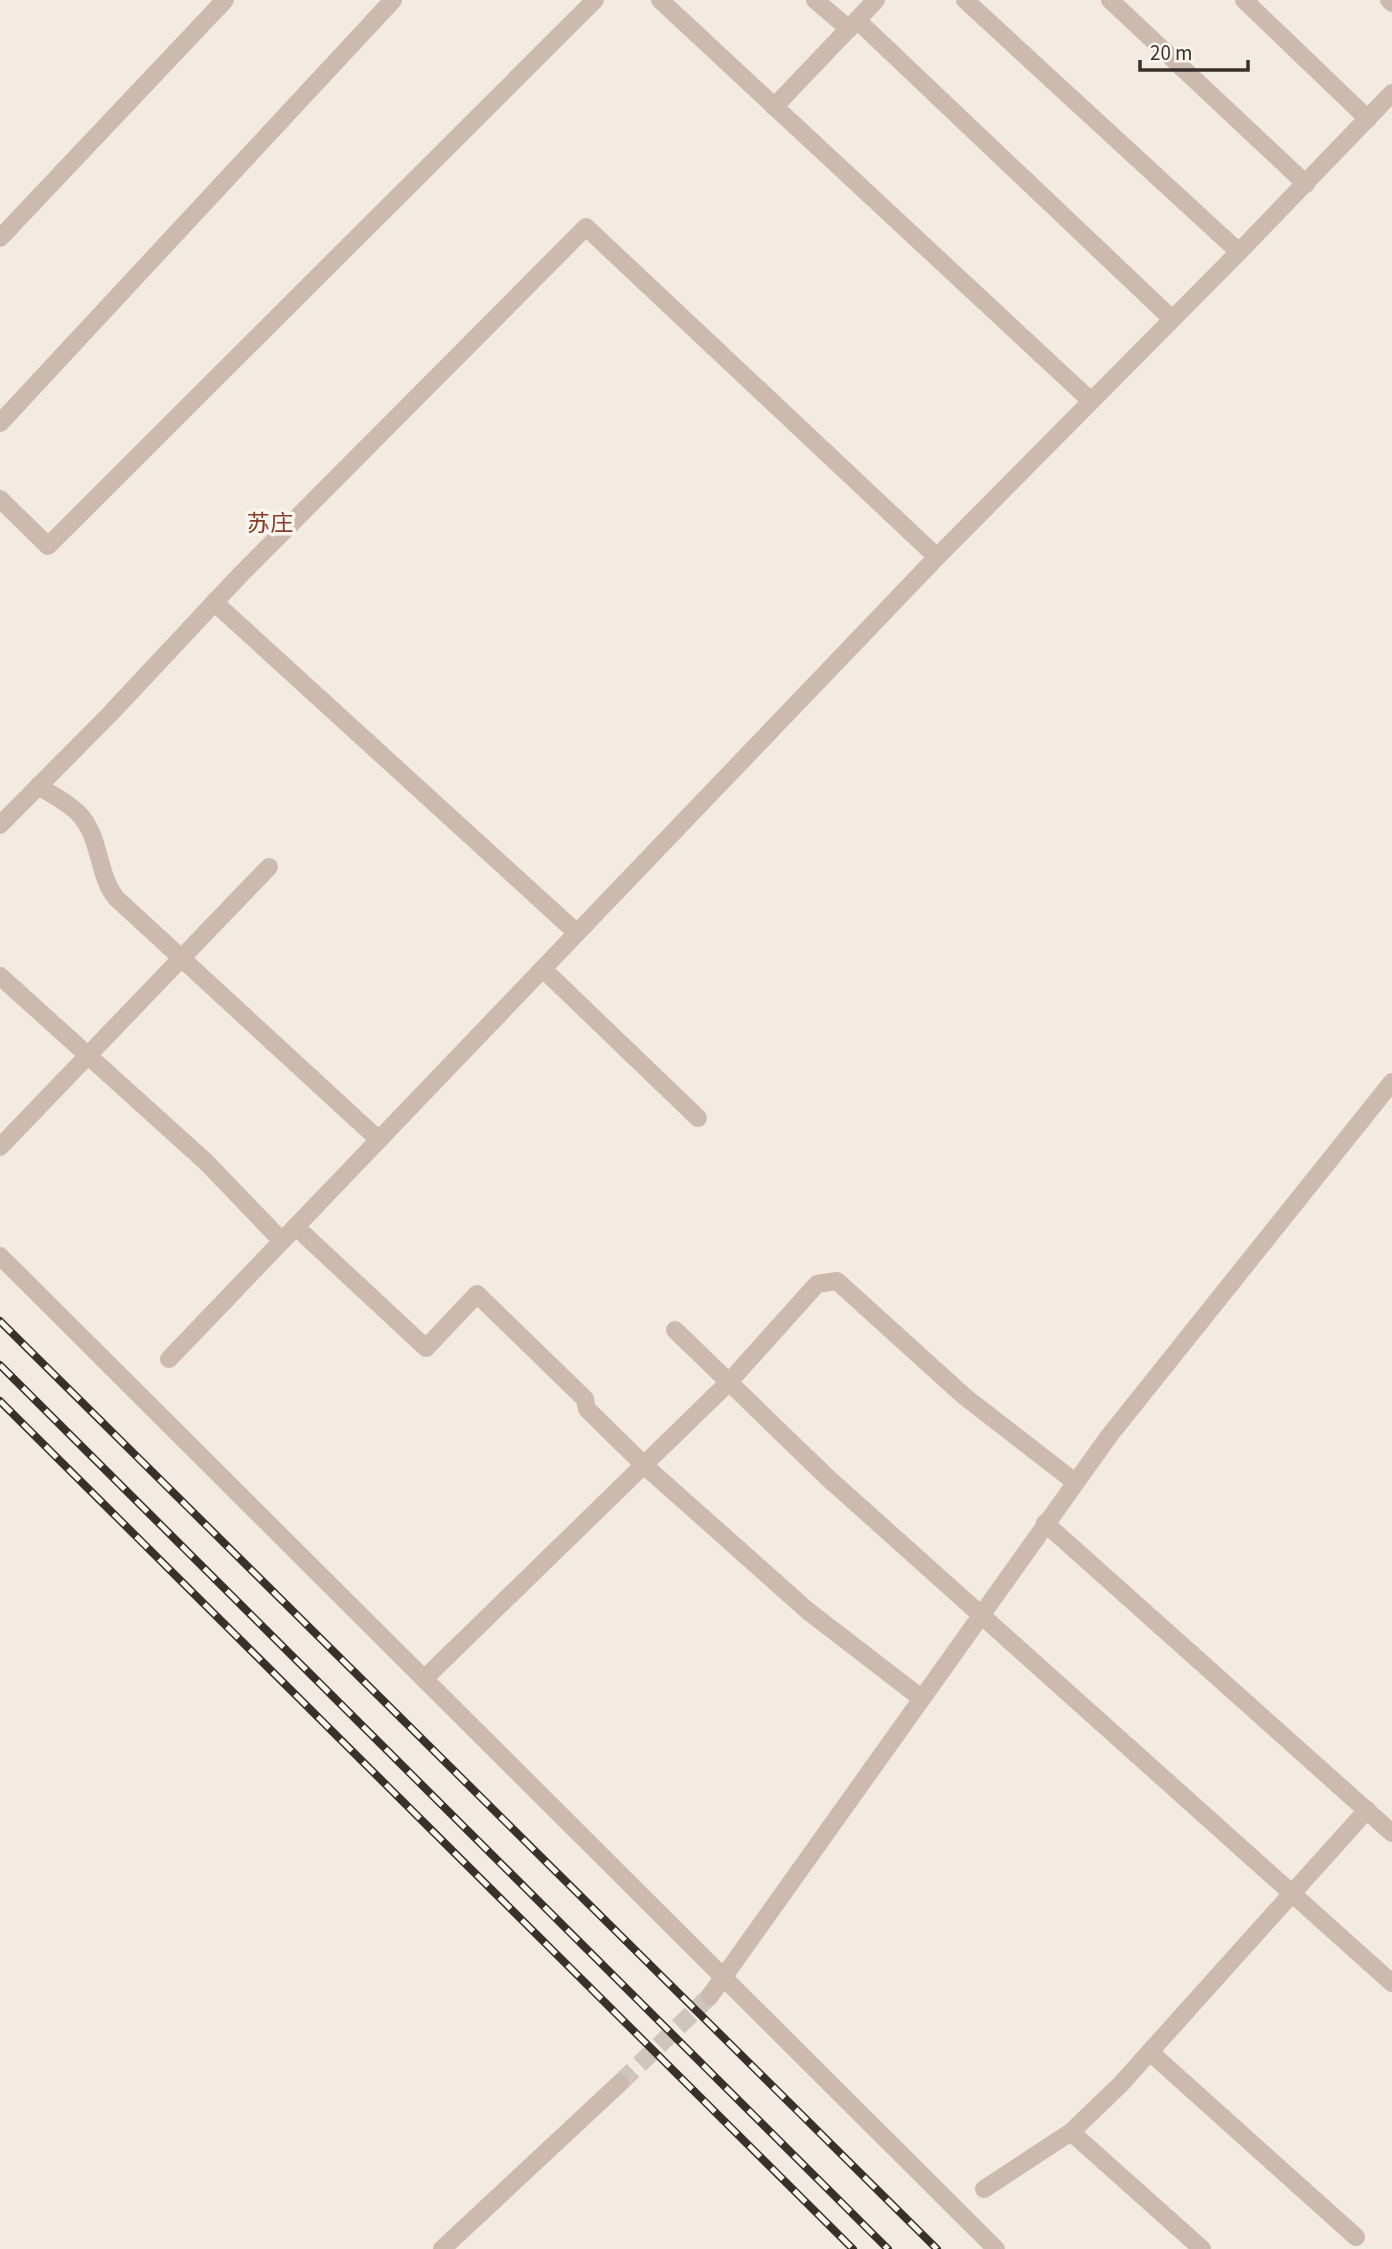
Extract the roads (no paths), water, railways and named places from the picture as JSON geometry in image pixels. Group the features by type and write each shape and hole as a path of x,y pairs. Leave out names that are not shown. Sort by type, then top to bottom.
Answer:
{"street":[{"path":"0,238 225,0"},
{"path":"0,423 393,0"},
{"path":"0,499 48,546 595,0"},
{"path":"660,0 1091,401"},
{"path":"815,0 853,24 1172,319"},
{"path":"774,107 876,0"},
{"path":"965,0 1239,252"},
{"path":"1110,0 1306,184"},
{"path":"1244,0 1368,119"},
{"path":"169,1359 937,557 1306,184 1392,93"},
{"path":"0,825 110,714 215,602 586,228 937,557"},
{"path":"215,602 577,933"},
{"path":"38,786 79,813 91,834 107,887 181,959 379,1140"},
{"path":"0,1147 269,867"},
{"path":"543,969 698,1118"},
{"path":"0,976 206,1162 282,1241"},
{"path":"710,1996 1109,1436 1392,1082"},
{"path":"296,1227 426,1348 477,1294 585,1399 587,1409 645,1466 808,1611 921,1698"},
{"path":"0,1255 996,2249"},
{"path":"424,1679 729,1382 817,1284 837,1281 964,1396 1075,1482"},
{"path":"675,1330 828,1478 1392,1983"},
{"path":"1045,1523 1392,1833"},
{"path":"984,2189 1071,2132 1151,2053 1367,1810"},
{"path":"1151,2053 1356,2237"},
{"path":"442,2249 620,2083"},
{"path":"1071,2132 1202,2249"}],"tunnel":[{"path":"620,2083 710,1996"}],"railway":[{"path":"0,1321 937,2249"},
{"path":"0,1365 888,2249"},
{"path":"0,1401 853,2249"}],"district":[{"name":"苏庄","path":"270,523"}]}
